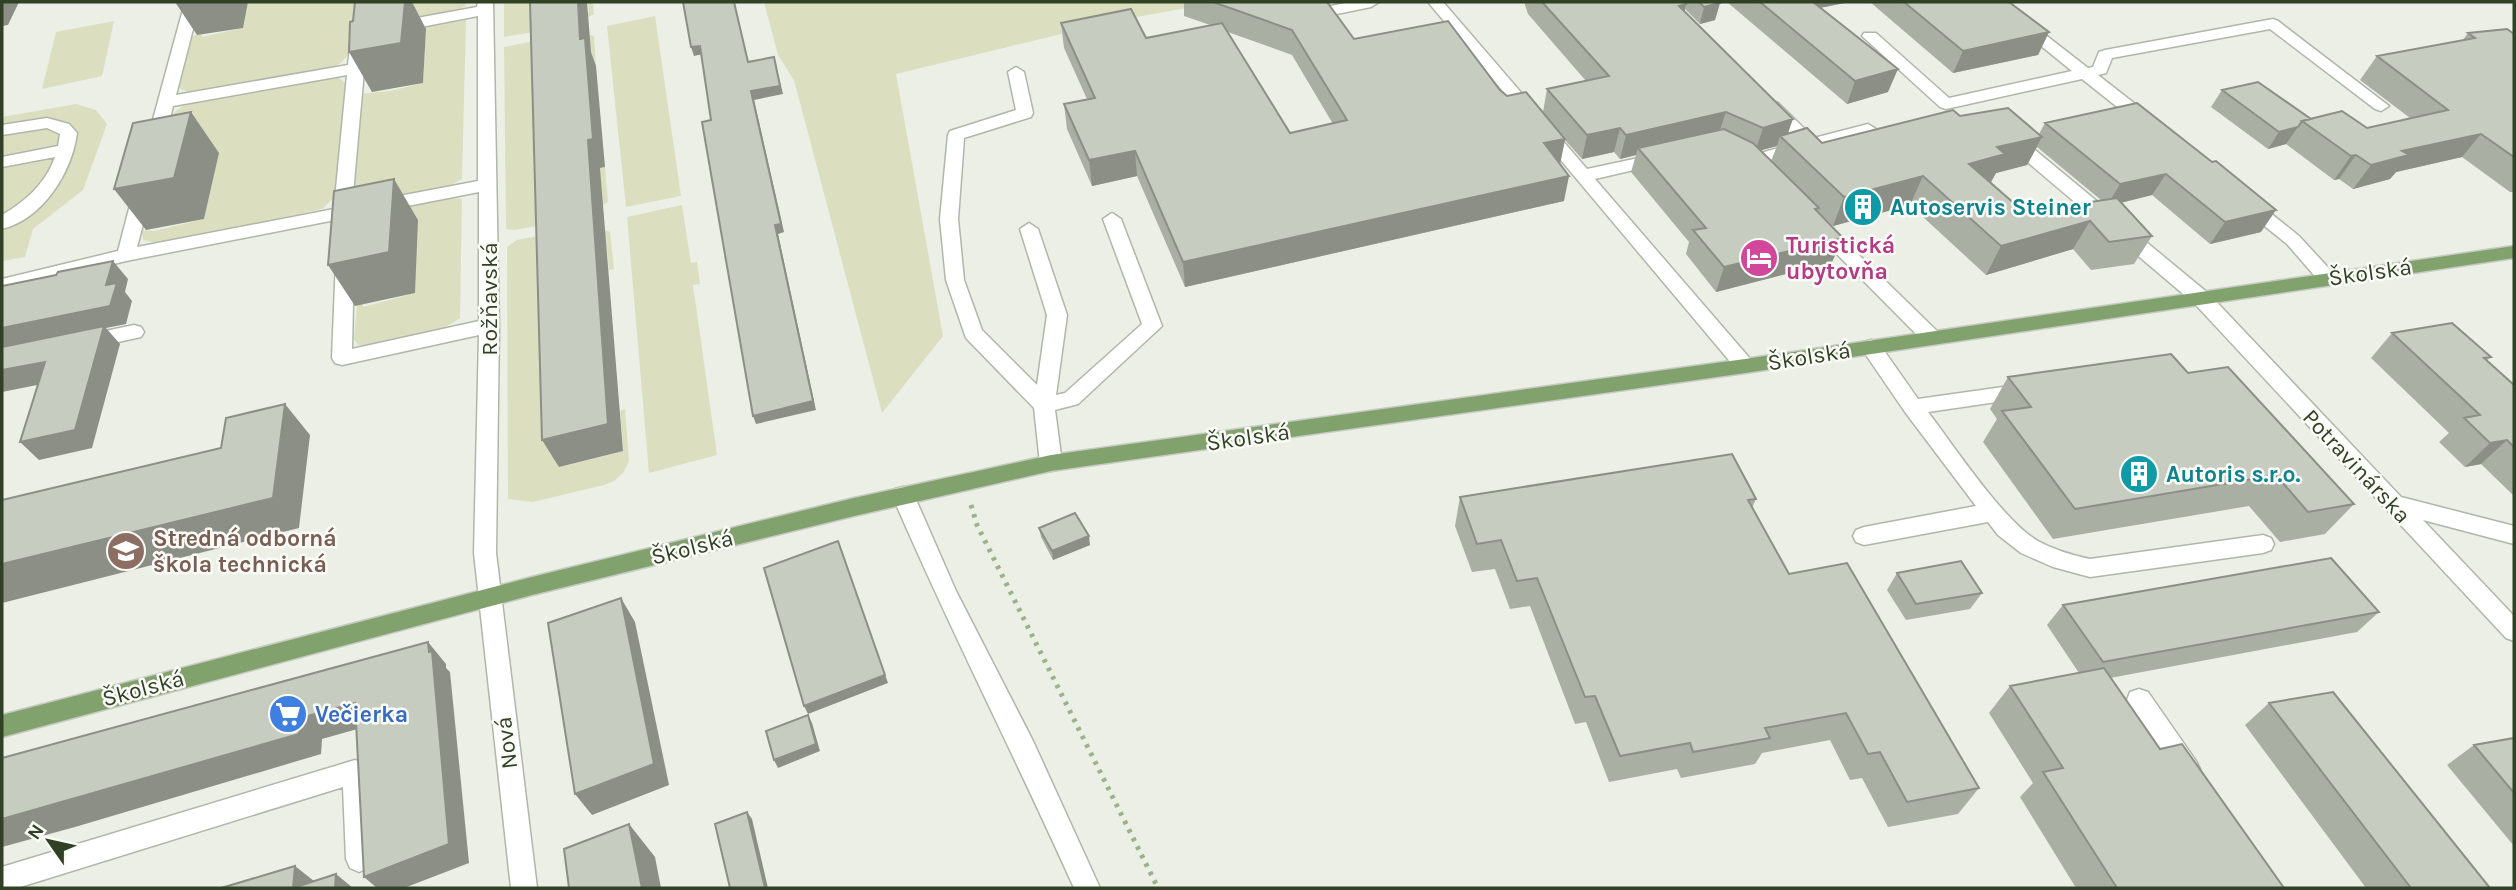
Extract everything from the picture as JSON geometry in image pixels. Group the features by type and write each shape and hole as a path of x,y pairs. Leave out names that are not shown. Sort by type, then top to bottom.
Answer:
{"main road":[{"name":"Školská","path":"2,726 489,597 903,495 1051,463 1745,366 2514,252"}],"street":[{"path":"126,255 192,2"},
{"path":"1298,17 1371,2"},
{"path":"1435,2 1745,366"},
{"path":"1994,2 2163,135"},
{"path":"485,6 360,33 341,212 345,239 342,358 489,326"},
{"name":"Rožňavská","path":"485,6 489,184 485,553 489,597"},
{"path":"1870,36 1946,104 2102,69 2105,55 2273,24 2381,106"},
{"path":"166,102 355,69"},
{"path":"1016,72 1024,113 956,135 949,219 956,279 973,333 1044,405"},
{"path":"1761,95 1811,144"},
{"path":"2,130 41,124 64,127 69,133 54,181 46,192 2,223"},
{"name":"Potravinárska","path":"1995,125 2202,299 2514,631"},
{"path":"1773,181 1748,158 1868,129"},
{"path":"2,162 65,150"},
{"path":"1582,176 1682,153"},
{"path":"2,285 126,255 489,184"},
{"path":"2239,196 2293,240 2327,278"},
{"path":"1803,210 1931,338"},
{"path":"1044,405 1072,399 1152,326 1112,219"},
{"path":"1029,229 1057,315 1044,405 1051,463"},
{"path":"68,345 134,332"},
{"path":"1871,347 1912,407 2006,529 2029,547 2060,561 2090,568 2263,544"},
{"path":"1912,407 2049,387"},
{"path":"903,495 945,592 1024,749 1087,888"},
{"path":"2392,503 2514,535"},
{"path":"1864,536 1993,512"},
{"name":"Nová","path":"489,597 524,888"},
{"path":"2139,700 2200,789"},
{"path":"2,880 355,772 359,859"}],"path":[{"path":"962,481 977,525 1158,888"}],"green space":[{"path":"248,2 357,2 355,31 346,58 330,69 191,93 178,88 191,36 202,34 202,37 242,28"},
{"path":"364,2 466,2 466,6 453,12 361,28"},
{"path":"504,2 542,2 543,21 589,12 588,2 593,2 594,14 573,26 504,37"},
{"path":"764,2 1219,2 1115,21 896,74 943,336 882,413 794,80 778,55"},
{"path":"655,16 681,196 626,207 607,26"},
{"path":"466,20 462,179 445,188 382,201 352,193 360,94 390,91 423,83 426,30 373,36"},
{"path":"114,21 102,76 42,89 56,32"},
{"path":"578,32 594,36 596,66 592,66 602,196 600,168 605,167 608,202 584,217 515,230 506,229 504,47"},
{"path":"329,76 338,77 345,83 335,190 332,200 322,209 162,244 143,240 142,230 154,231 204,219 219,153 170,116 185,104"},
{"path":"76,104 96,110 107,124 83,190 33,229 25,257 2,261 2,117"},
{"path":"449,198 462,199 460,318 411,340 383,345 358,345 354,339 357,306 363,304 363,307 415,293 382,211"},
{"path":"682,205 691,263 697,262 700,284 693,285 717,455 649,473 627,217"},
{"path":"594,225 610,232 614,269 609,270 606,239 552,251 559,467 623,451 620,411 625,409 629,461 623,473 604,485 533,502 508,499 507,247 517,240"}],"building":[{"path":"355,2 405,2 401,43 349,52 350,22 353,21"},
{"path":"530,2 578,2 580,39 585,38 593,139 588,140 608,424 542,440"},
{"path":"683,2 734,2 748,62 774,57 780,86 751,91 781,224 775,225 813,401 753,416 702,122 711,120 700,46 691,47"},
{"path":"1213,2 1327,2 1354,39 1448,21 1500,90 1507,96 1526,92 1565,139 1544,143 1569,176 1183,262 1135,151 1089,160 1064,104 1095,98 1061,23 1131,9 1146,38 1222,23 1290,133 1347,120 1292,30"},
{"path":"1542,2 1684,2 1686,4 1679,6 1793,119 1763,128 1726,112 1626,135 1620,128 1587,135 1547,89 1609,76"},
{"path":"1699,2 1720,2 1720,3 1704,7"},
{"path":"1760,2 1813,2 1898,69 1855,81"},
{"path":"1904,2 2009,2 2049,32 1963,51"},
{"path":"2507,29 2514,34 2514,157 2481,134 2402,151 2409,155 2371,165 2356,155 2351,156 2302,121 2342,111 2367,128 2448,110 2377,56 2475,38 2468,33"},
{"path":"2258,82 2311,119 2302,121 2298,127 2279,132 2222,90"},
{"path":"2137,103 2212,162 2216,161 2276,210 2225,222 2166,174 2120,184 2045,123"},
{"path":"2008,108 2042,137 1997,147 2005,154 1969,164 2024,212 2117,198 2152,236 2109,242 2090,221 2001,246 1923,176 1844,197 1780,136 1807,128 1822,143 1953,110 1960,116"},
{"path":"191,112 174,178 114,189 133,123"},
{"path":"1724,129 1753,143 1819,208 1815,209 1843,238 1724,267 1693,230 1706,228 1638,148"},
{"path":"394,179 389,252 328,265 334,191"},
{"path":"113,261 106,285 117,283 110,306 2,328 2,286"},
{"path":"2452,323 2491,357 2484,358 2514,385 2514,447 2507,440 2490,443 2464,418 2480,415 2392,333"},
{"path":"104,326 75,430 20,442 45,362 2,370 2,347"},
{"name":"Autoris s.r.o.","path":"2171,354 2188,373 2228,367 2354,504 2308,512 2276,475 2075,509 2002,411 2031,407 2008,377"},
{"path":"285,404 273,498 2,564 2,500 221,448 226,418"},
{"path":"1732,454 1756,499 1748,500 1789,574 1847,563 1979,788 1907,802 1880,752 1868,754 1846,713 1765,728 1770,738 1693,752 1690,743 1620,756 1595,696 1585,697 1537,578 1517,581 1501,540 1477,544 1460,497"},
{"path":"1075,513 1089,536 1052,551 1039,528"},
{"path":"838,541 885,675 804,706 764,568"},
{"path":"2331,558 2379,612 2103,662 2063,605"},
{"path":"1961,561 1982,593 1916,604 1897,573"},
{"path":"621,598 654,764 575,794 548,623"},
{"path":"428,642 429,652 432,651 449,844 364,877 355,703 300,718 299,734 2,819 2,758"},
{"path":"2104,668 2160,749 2182,744 2284,888 2117,888 2043,772 2063,768 2010,686"},
{"path":"2333,692 2490,888 2411,888 2269,703"},
{"path":"808,715 816,744 774,760 766,731"},
{"path":"2514,738 2514,793 2474,745"},
{"path":"747,812 765,888 730,888 715,824"},
{"path":"629,824 642,888 569,888 564,849"},
{"path":"295,866 293,888 221,888"},
{"path":"336,874 335,888 293,888"}],"place":[{"name":"Autoservis Steiner","path":"1863,207"},
{"name":"Turistická ubytovňa","path":"1759,258"},
{"name":"Autoris s.r.o.","path":"2139,474"},
{"name":"Stredná odborná škola technická","path":"126,551"},
{"name":"Večierka","path":"288,714"}]}
